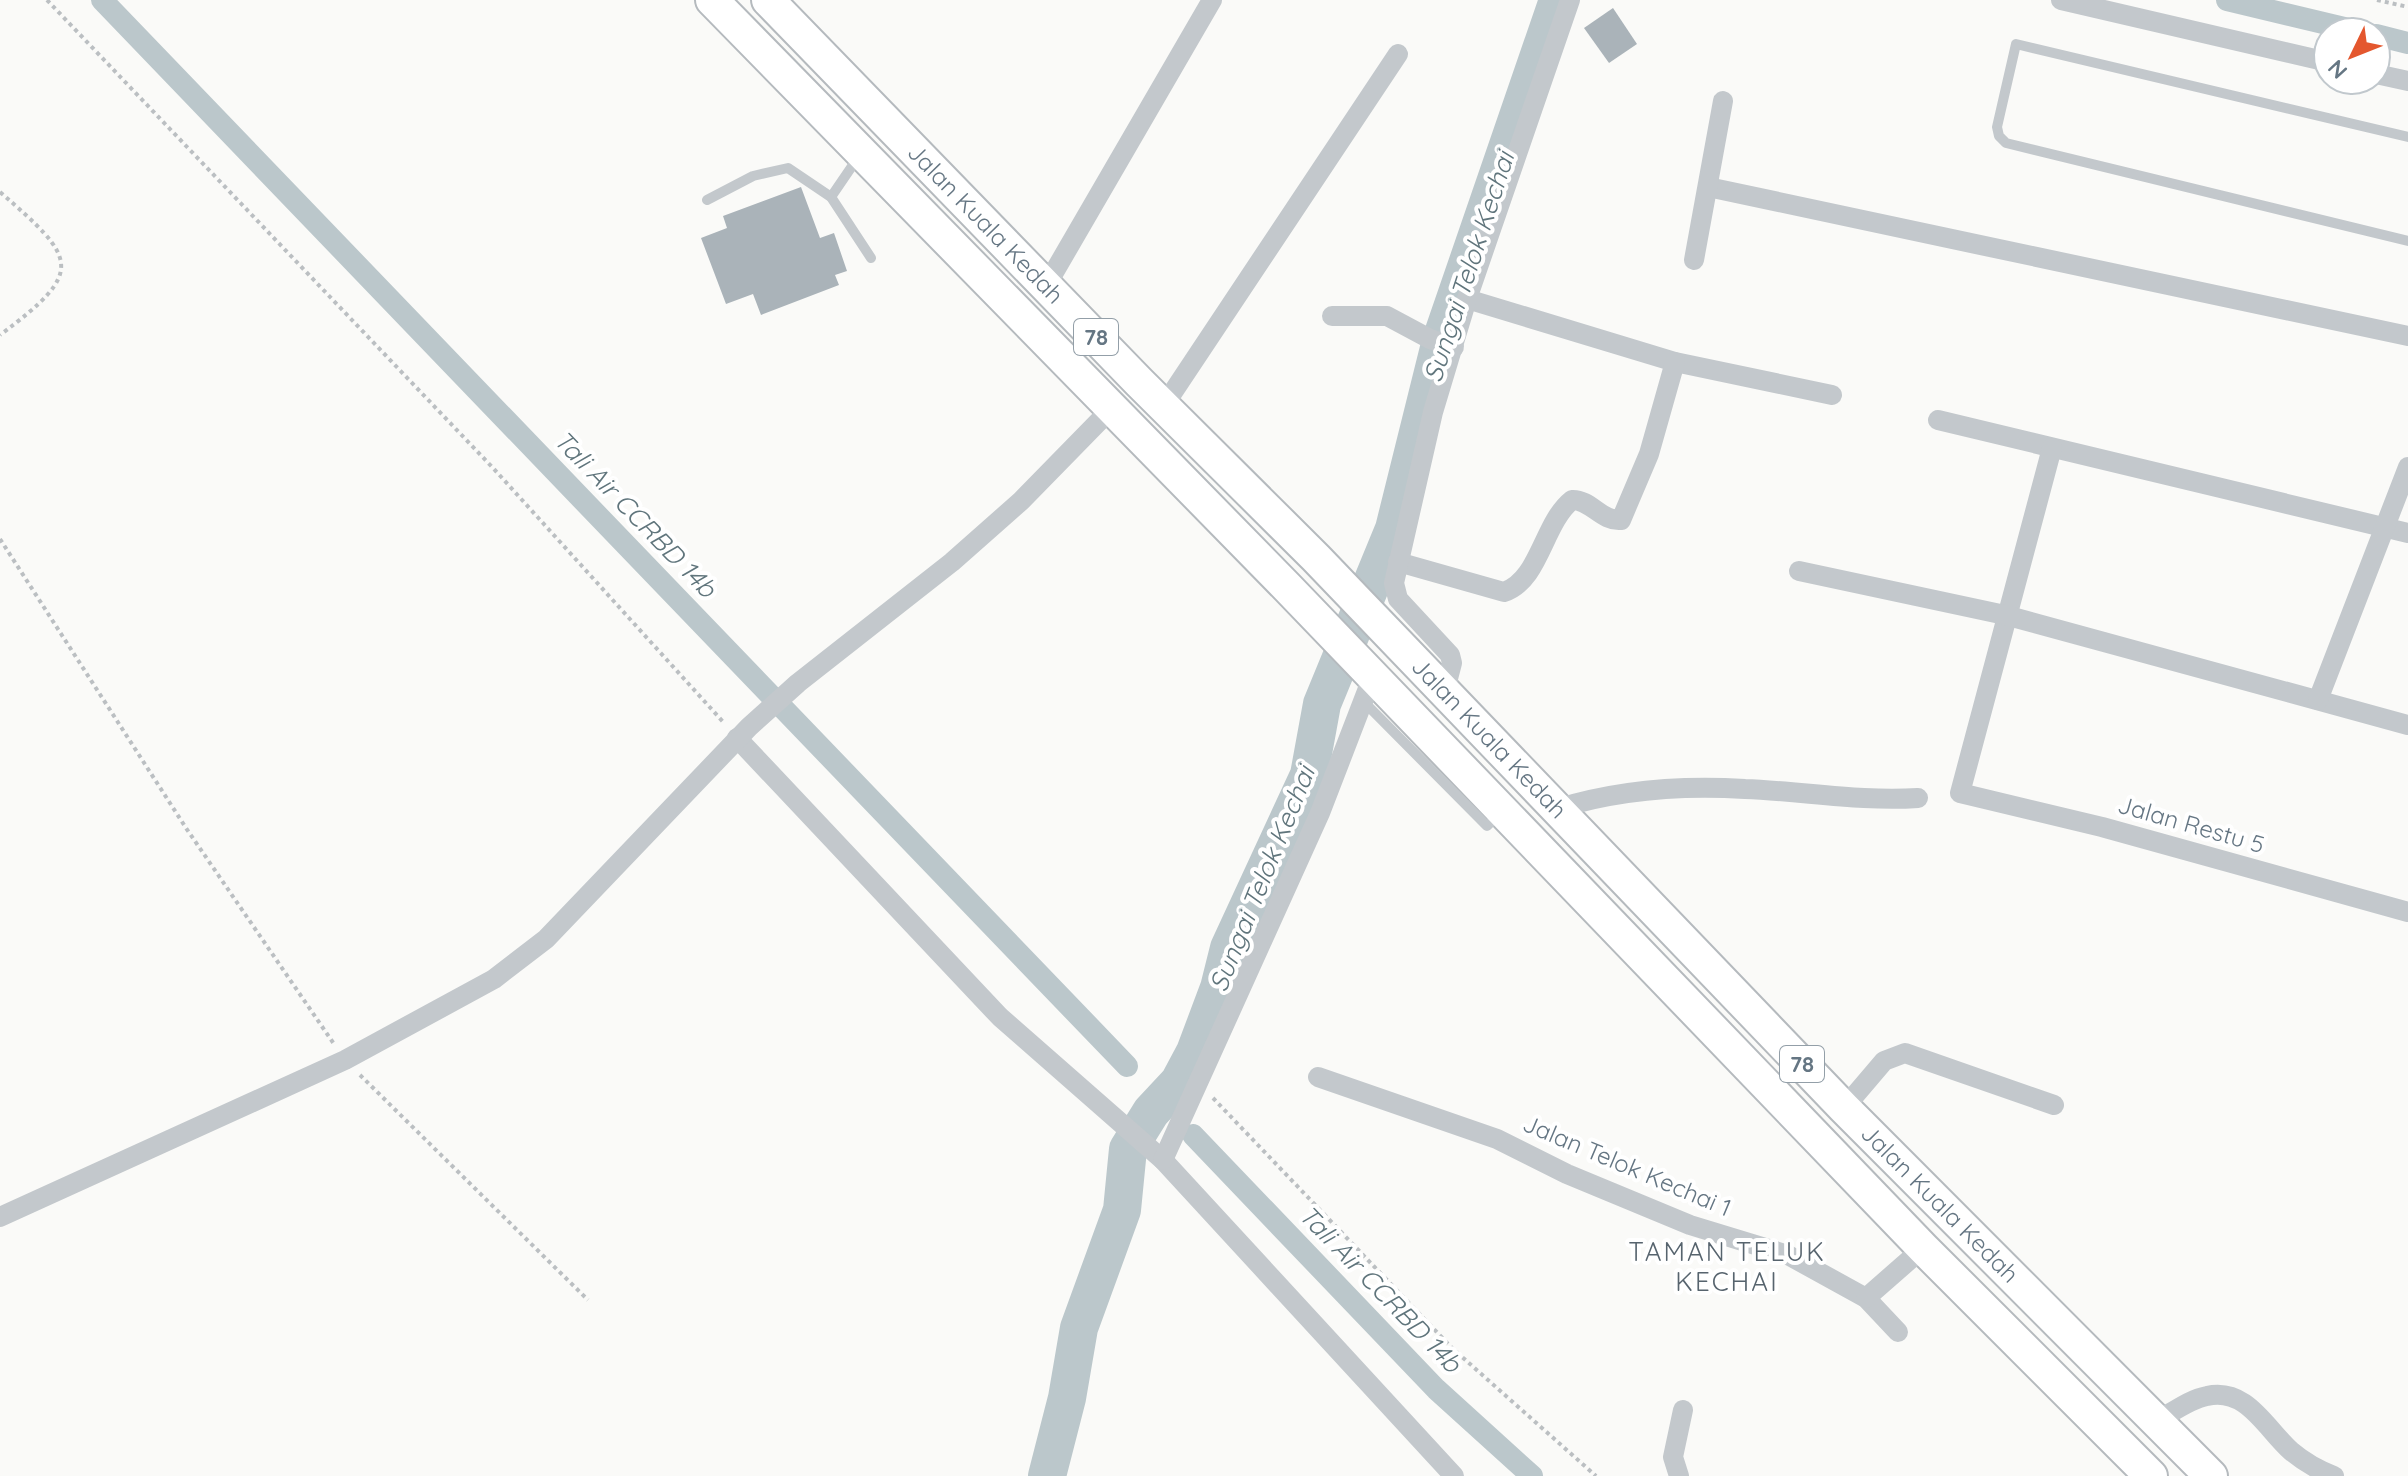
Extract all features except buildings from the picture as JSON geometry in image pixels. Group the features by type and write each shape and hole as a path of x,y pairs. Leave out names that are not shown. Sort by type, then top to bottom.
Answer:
{"main road":[{"name":"Jalan Kuala Kedah","path":"712,0 1110,410 1287,587 1368,685 1502,811 1923,1248 2151,1476"},
{"name":"Jalan Kuala Kedah","path":"768,0 1316,558 1844,1108 2211,1476"},
{"path":"860,154 879,113"}],"street":[{"path":"1046,286 1212,0"},
{"path":"1444,694 1451,659 1396,595 1398,562 1433,412 1443,344 1467,299 1570,0"},
{"path":"2061,0 2312,58"},
{"path":"1165,404 1398,54"},
{"path":"1694,260 1723,101"},
{"path":"1708,187 2408,336"},
{"path":"1467,299 1675,362 1832,395"},
{"path":"1332,316 1387,316 1443,344"},
{"path":"1398,562 1504,592 1519,585 1556,520 1572,500 1583,502 1610,520 1621,520 1649,454 1675,362"},
{"path":"0,1217 345,1060 494,979 528,954 579,906 743,733 798,683 952,562 1021,501 1110,410"},
{"path":"1938,420 2408,533"},
{"path":"2005,615 2052,448"},
{"path":"2318,700 2408,467"},
{"path":"1799,571 2005,615 2408,725"},
{"name":"Jalan Restu 5","path":"2005,615 1960,793 2102,827 2408,912"},
{"path":"1163,1160 1200,1085 1320,813 1368,685"},
{"path":"743,733 1000,1017 1163,1160 1454,1476"},
{"path":"1556,809 1590,798 1644,790 1742,788 1918,798"},
{"path":"1844,1108 1884,1061 1905,1053 2054,1105"},
{"name":"Jalan Telok Kechai 1","path":"1318,1077 1497,1139 1567,1174 1690,1225 1788,1255 1866,1298 1898,1332"},
{"path":"1866,1298 1923,1248"},
{"path":"2157,1421 2208,1395 2227,1395 2254,1410 2299,1457 2334,1476"},
{"path":"1679,1476 1673,1457 1683,1410"}],"lane":[{"path":"2408,137 2016,44 1997,127 2006,143 2408,241"},
{"path":"831,197 860,154"},
{"path":"707,200 753,176 779,168 798,173 831,197 871,258"}],"path":[{"path":"47,0 743,733"},
{"path":"2377,0 2408,7"},
{"path":"0,192 46,232 58,248 61,269 56,288 43,303 0,335"},
{"path":"0,539 186,828 345,1060 588,1300"},
{"path":"1200,1085 1452,1348 1596,1476"}],"waterway":[{"name":"Tali Air CCRBD 14b","path":"102,0 1127,1066"},
{"name":"Sungai Telok Kechai","path":"1047,1476 1067,1398 1079,1328 1122,1210 1128,1149 1151,1112 1179,1082 1195,1052 1219,988 1229,948 1309,775 1322,704 1394,529 1441,340 1558,0"},
{"path":"2227,0 2312,20"},
{"path":"2392,39 2408,43"},
{"name":"Tali Air CCRBD 14b","path":"1193,1135 1436,1389 1532,1476"}],"district":[{"name":"TAMAN TELUK KECHAI","path":"1727,1267"}]}
